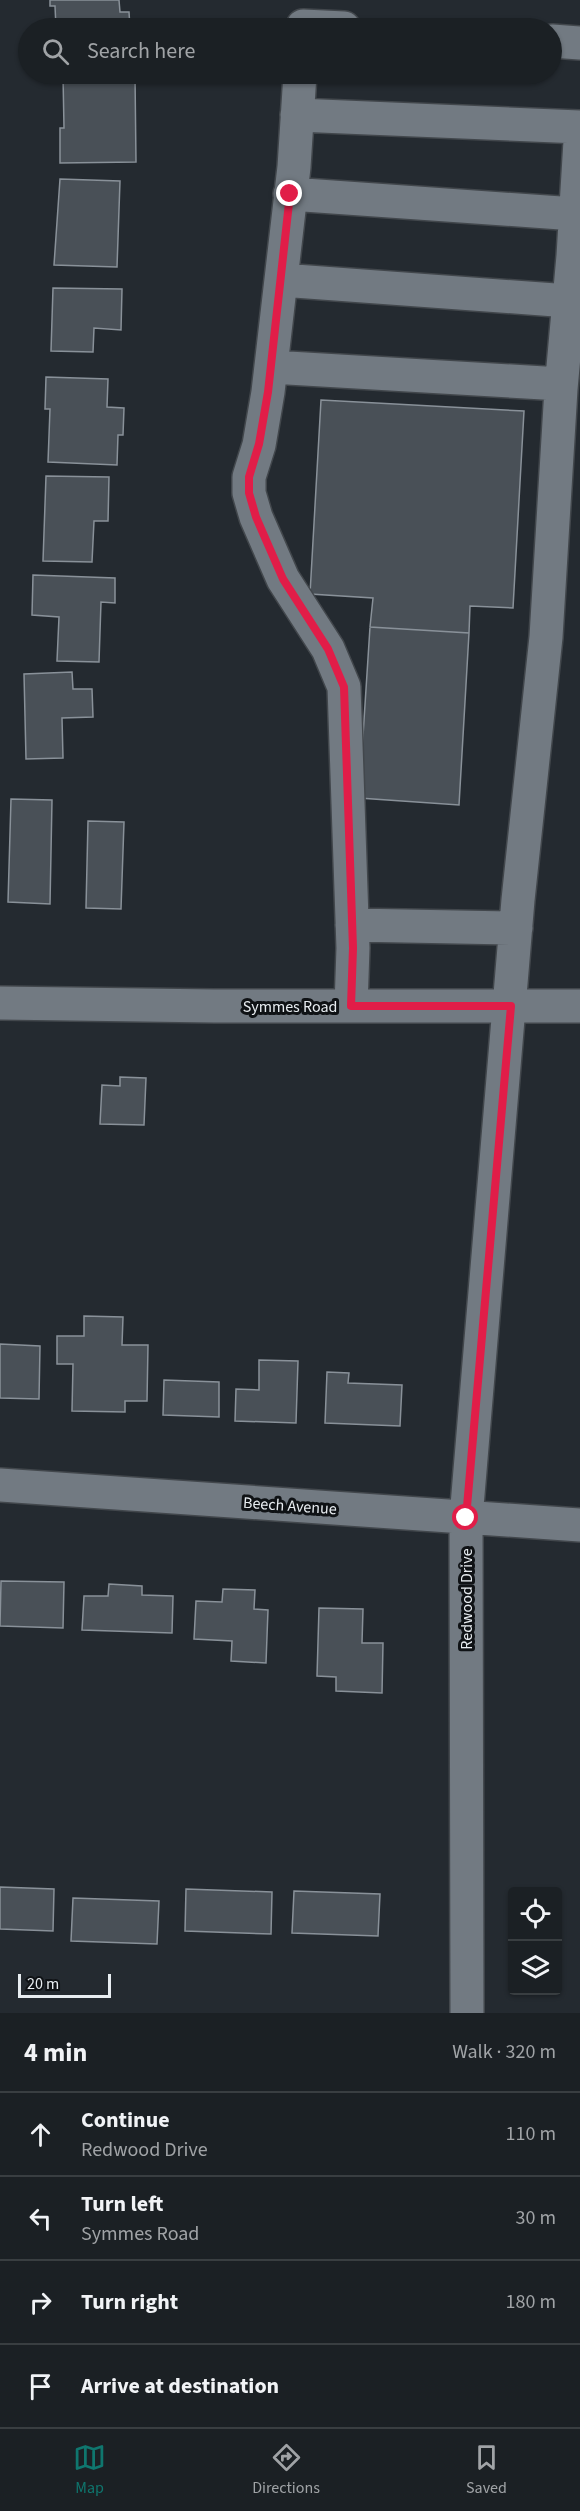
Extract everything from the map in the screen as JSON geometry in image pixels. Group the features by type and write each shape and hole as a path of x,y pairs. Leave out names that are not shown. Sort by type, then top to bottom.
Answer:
{"street":[{"path":"562,42 580,43"},
{"path":"299,84 271,368 259,444 249,477 249,493 256,517 283,579 328,649 344,687 352,925 351,1006"},
{"path":"297,115 580,127"},
{"name":"Redwood Drive","path":"467,2013 466,1518 516,928 546,637 561,384 580,141"},
{"path":"290,194 575,214"},
{"path":"281,280 569,301"},
{"path":"271,368 561,384"},
{"path":"352,925 516,928"},
{"name":"Symmes Road","path":"0,1003 580,1006"},
{"name":"Beech Avenue","path":"0,1485 580,1525"}],"building":[{"path":"50,0 119,0 120,12 129,12 129,18 56,18 55,6 50,6"},
{"path":"63,84 135,84 136,162 60,163 60,128 64,128"},
{"path":"60,179 120,181 117,267 54,265"},
{"path":"53,288 122,289 121,330 94,328 93,352 51,351"},
{"path":"46,377 108,379 107,407 124,408 123,435 118,435 117,465 48,462 50,409 45,409"},
{"path":"321,400 524,411 513,608 470,606 469,633 370,627 373,598 310,594"},
{"path":"46,476 109,477 108,521 94,521 92,562 43,561"},
{"path":"33,575 115,578 115,603 101,602 99,662 57,661 59,617 32,615"},
{"path":"370,627 469,633 459,805 359,798"},
{"path":"72,672 73,689 92,689 93,717 62,718 63,758 26,759 24,674"},
{"path":"11,799 52,800 50,904 8,902"},
{"path":"88,821 124,822 121,909 86,908"},
{"path":"120,1077 146,1078 144,1125 100,1124 102,1085 120,1086"},
{"path":"84,1316 123,1317 122,1345 148,1345 147,1401 125,1401 125,1412 72,1411 73,1364 57,1364 57,1336 84,1336"},
{"path":"0,1344 40,1346 39,1399 0,1398"},
{"path":"259,1360 298,1361 296,1423 235,1421 236,1389 259,1390"},
{"path":"327,1372 349,1373 348,1383 402,1385 400,1426 325,1423"},
{"path":"164,1380 219,1382 219,1417 163,1415"},
{"path":"1,1581 64,1582 63,1628 0,1626"},
{"path":"109,1584 142,1586 142,1595 173,1596 172,1633 82,1630 84,1596 108,1596"},
{"path":"223,1589 255,1590 254,1609 268,1610 266,1663 231,1661 232,1641 194,1639 196,1601 222,1602"},
{"path":"319,1608 363,1609 362,1643 383,1643 382,1693 336,1691 336,1677 317,1676"},
{"path":"0,1887 54,1889 53,1931 0,1929"},
{"path":"186,1889 272,1892 271,1934 185,1931"},
{"path":"294,1891 380,1894 378,1936 292,1933"},
{"path":"73,1898 159,1901 157,1944 71,1941"}],"route":[{"path":"290,194 268,392 259,444 249,477 249,493 256,517 283,579 328,649 344,687 353,948 351,1006 511,1006 466,1518"}]}
